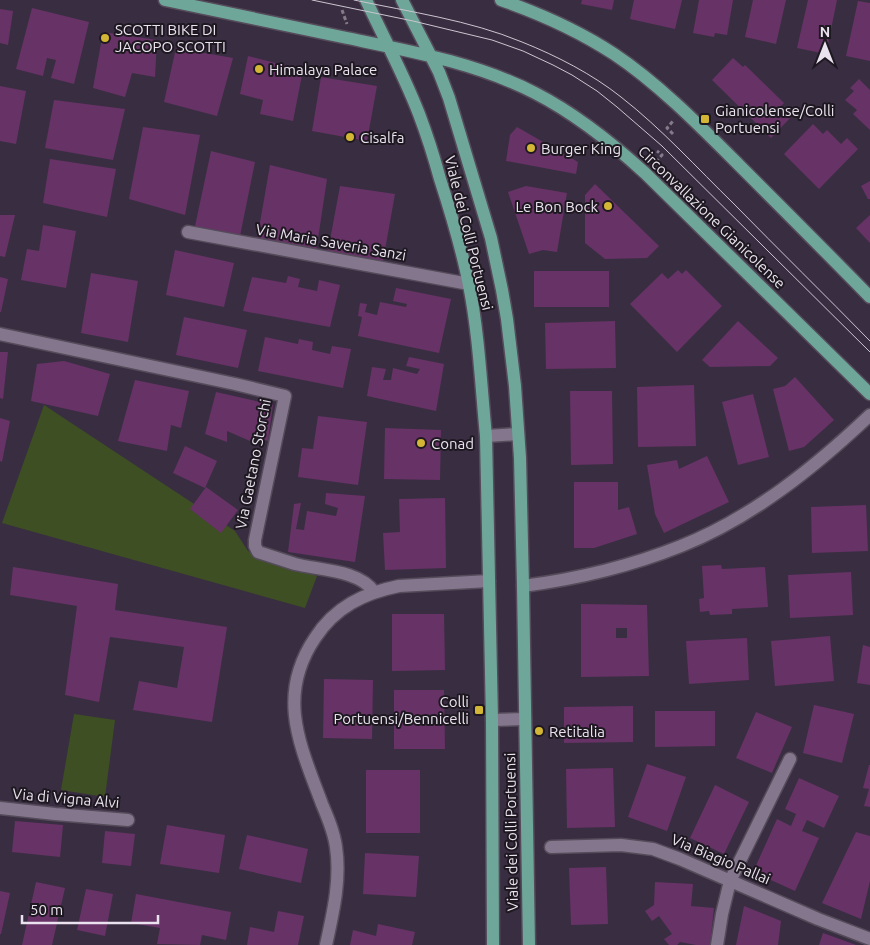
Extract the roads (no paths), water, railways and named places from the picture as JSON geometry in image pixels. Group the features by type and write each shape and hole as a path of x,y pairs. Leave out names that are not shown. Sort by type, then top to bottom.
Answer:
{"main road":[{"name":"Circonvallazione Gianicolense","path":"165,0 431,56 507,80 563,108 593,129 644,173 868,388"},
{"path":"366,0 388,46"},
{"path":"402,0 431,56"},
{"path":"502,0 567,27 614,54 637,71 669,98 715,142 870,297"},
{"name":"Viale dei Colli Portuensi","path":"388,46 426,133 449,206 469,284 478,345 486,436 492,720 494,945"},
{"name":"Viale dei Colli Portuensi","path":"431,56 449,98 491,238 505,309 515,386 520,458 529,945"}],"street":[{"name":"Via Maria Saveria Sanzi","path":"188,232 469,284"},
{"name":"Via Gaetano Storchi","path":"0,334 285,396 255,540 256,549 258,552 296,564 352,577 367,584 374,592"},
{"path":"523,586 584,575 631,563 682,546 709,533 762,503 796,479 823,458 870,414"},
{"path":"486,436 518,434"},
{"path":"326,945 336,894 338,862 330,825 306,761 297,729 294,708 295,687 301,664 322,628 339,611 374,592 399,586 489,581"},
{"path":"492,720 526,719"},
{"path":"717,945 730,881 790,759"},
{"name":"Via di Vigna Alvi","path":"0,808 128,820"},
{"name":"Via Biagio Pallai","path":"551,847 621,845 653,849 870,939"}],"tram line":[{"path":"312,0 492,40 523,51 572,75 597,91 662,146 870,352"},
{"path":"354,0 439,17 502,34 548,53 598,81 636,109 665,135 870,341"}],"place":[{"name":"SCOTTI BIKE DI JACOPO SCOTTI","path":"105,38"},
{"name":"Himalaya Palace","path":"259,69"},
{"name":"Gianicolense/Colli Portuensi","path":"705,119"},
{"name":"Cisalfa","path":"350,137"},
{"name":"Burger King","path":"531,148"},
{"name":"Le Bon Bock","path":"608,206"},
{"name":"Conad","path":"421,443"},
{"name":"Colli Portuensi/Bennicelli","path":"479,710"},
{"name":"Retitalia","path":"539,731"}]}
